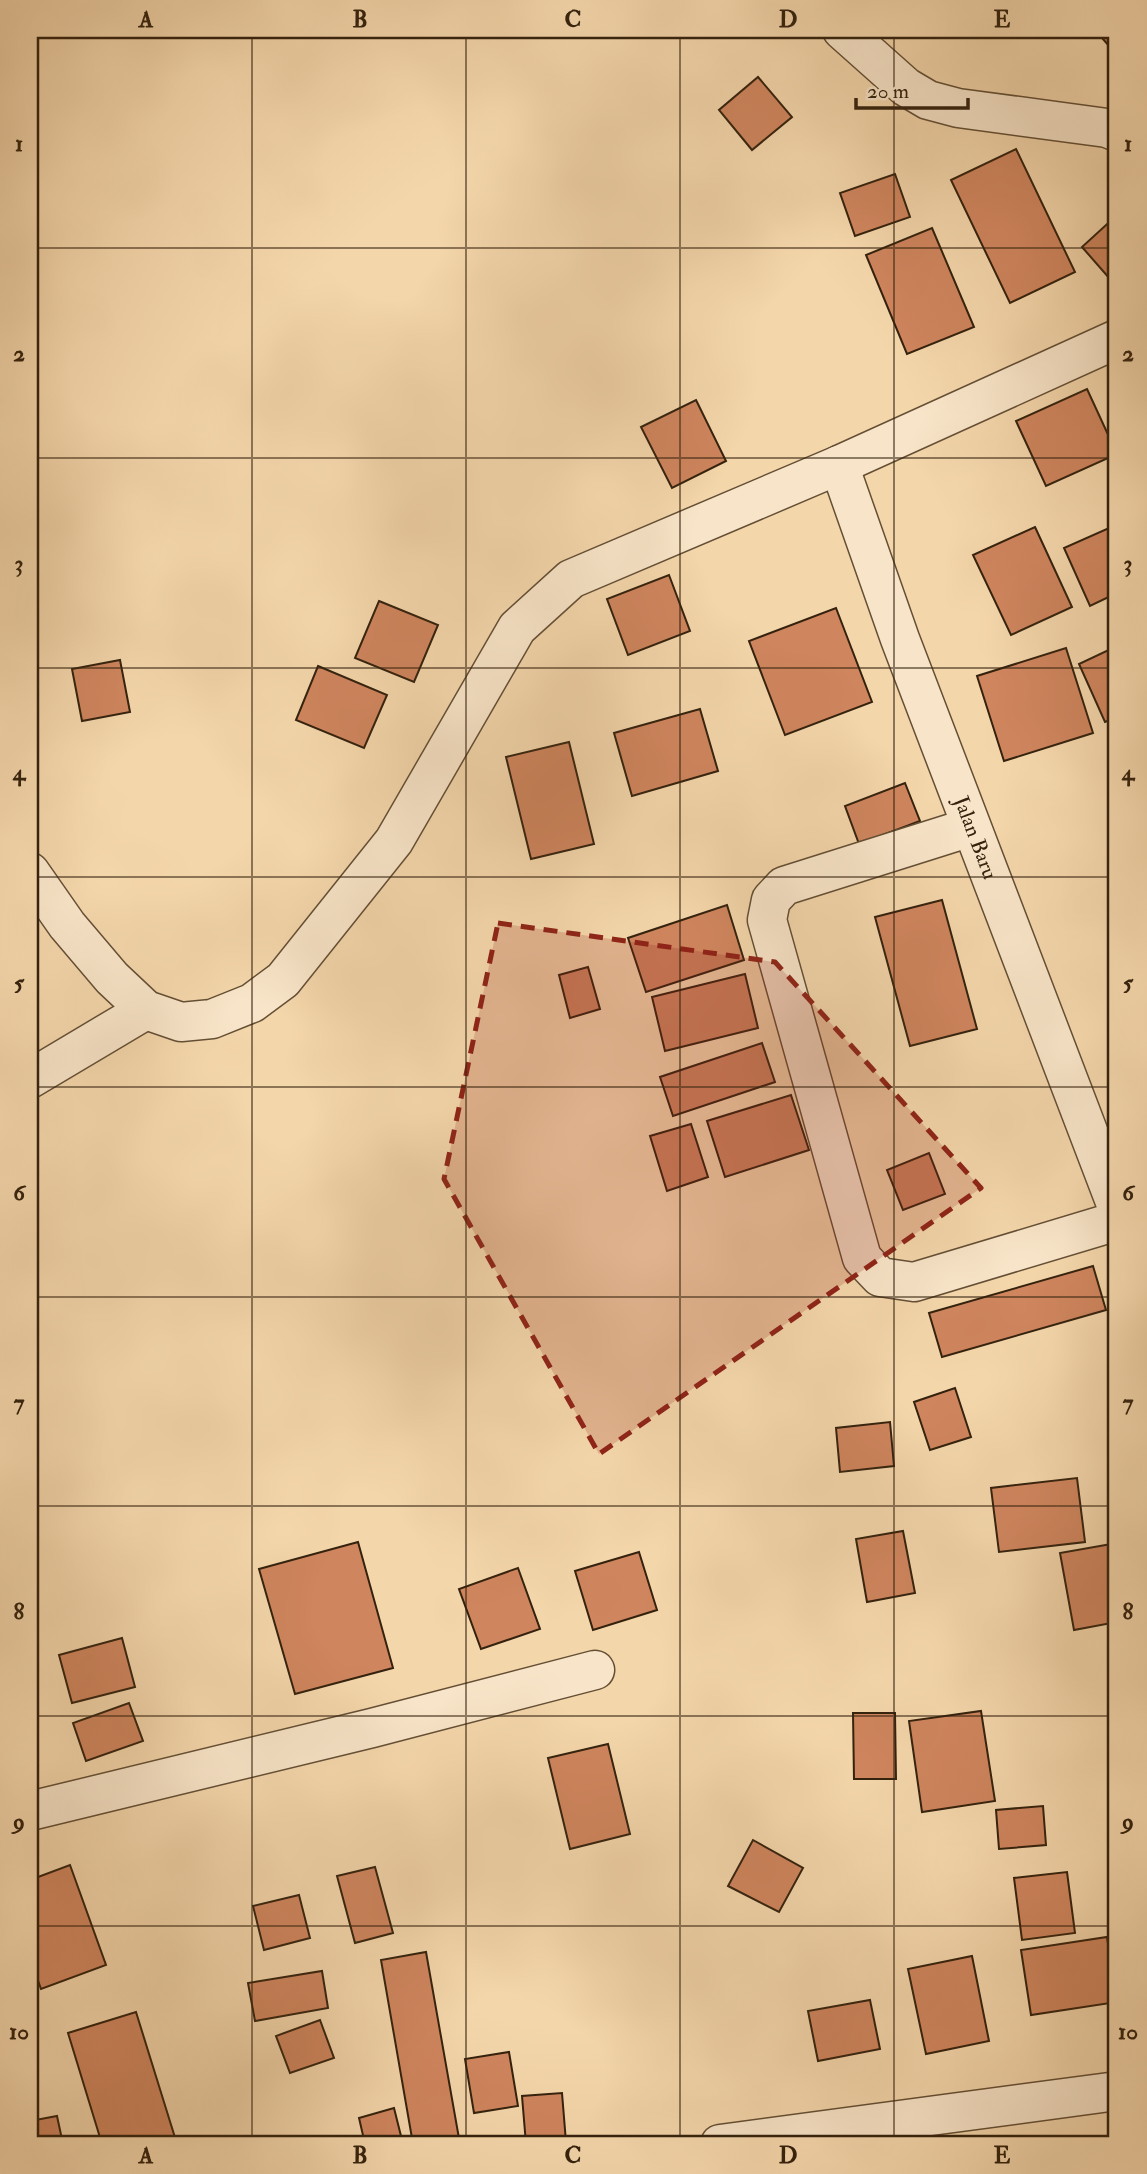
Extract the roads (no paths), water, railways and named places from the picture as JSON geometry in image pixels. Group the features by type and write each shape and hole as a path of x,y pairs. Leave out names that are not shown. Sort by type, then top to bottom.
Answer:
{"street":[{"path":"842,30 906,87 928,100 958,108 1107,128 1117,132"},
{"path":"30,872 85,946 112,978 146,1010 181,1022 212,1019 252,1003 283,981 394,841 517,628 571,579 839,465 1117,339"},
{"name":"Jalan Baru","path":"839,465 900,639 1117,1208"},
{"path":"971,827 784,886 771,900 767,920 862,1258 880,1277 914,1282 1117,1221"},
{"path":"30,1079 146,1010"},
{"path":"30,1811 372,1728 595,1670"},
{"path":"720,2144 1117,2091"}]}
